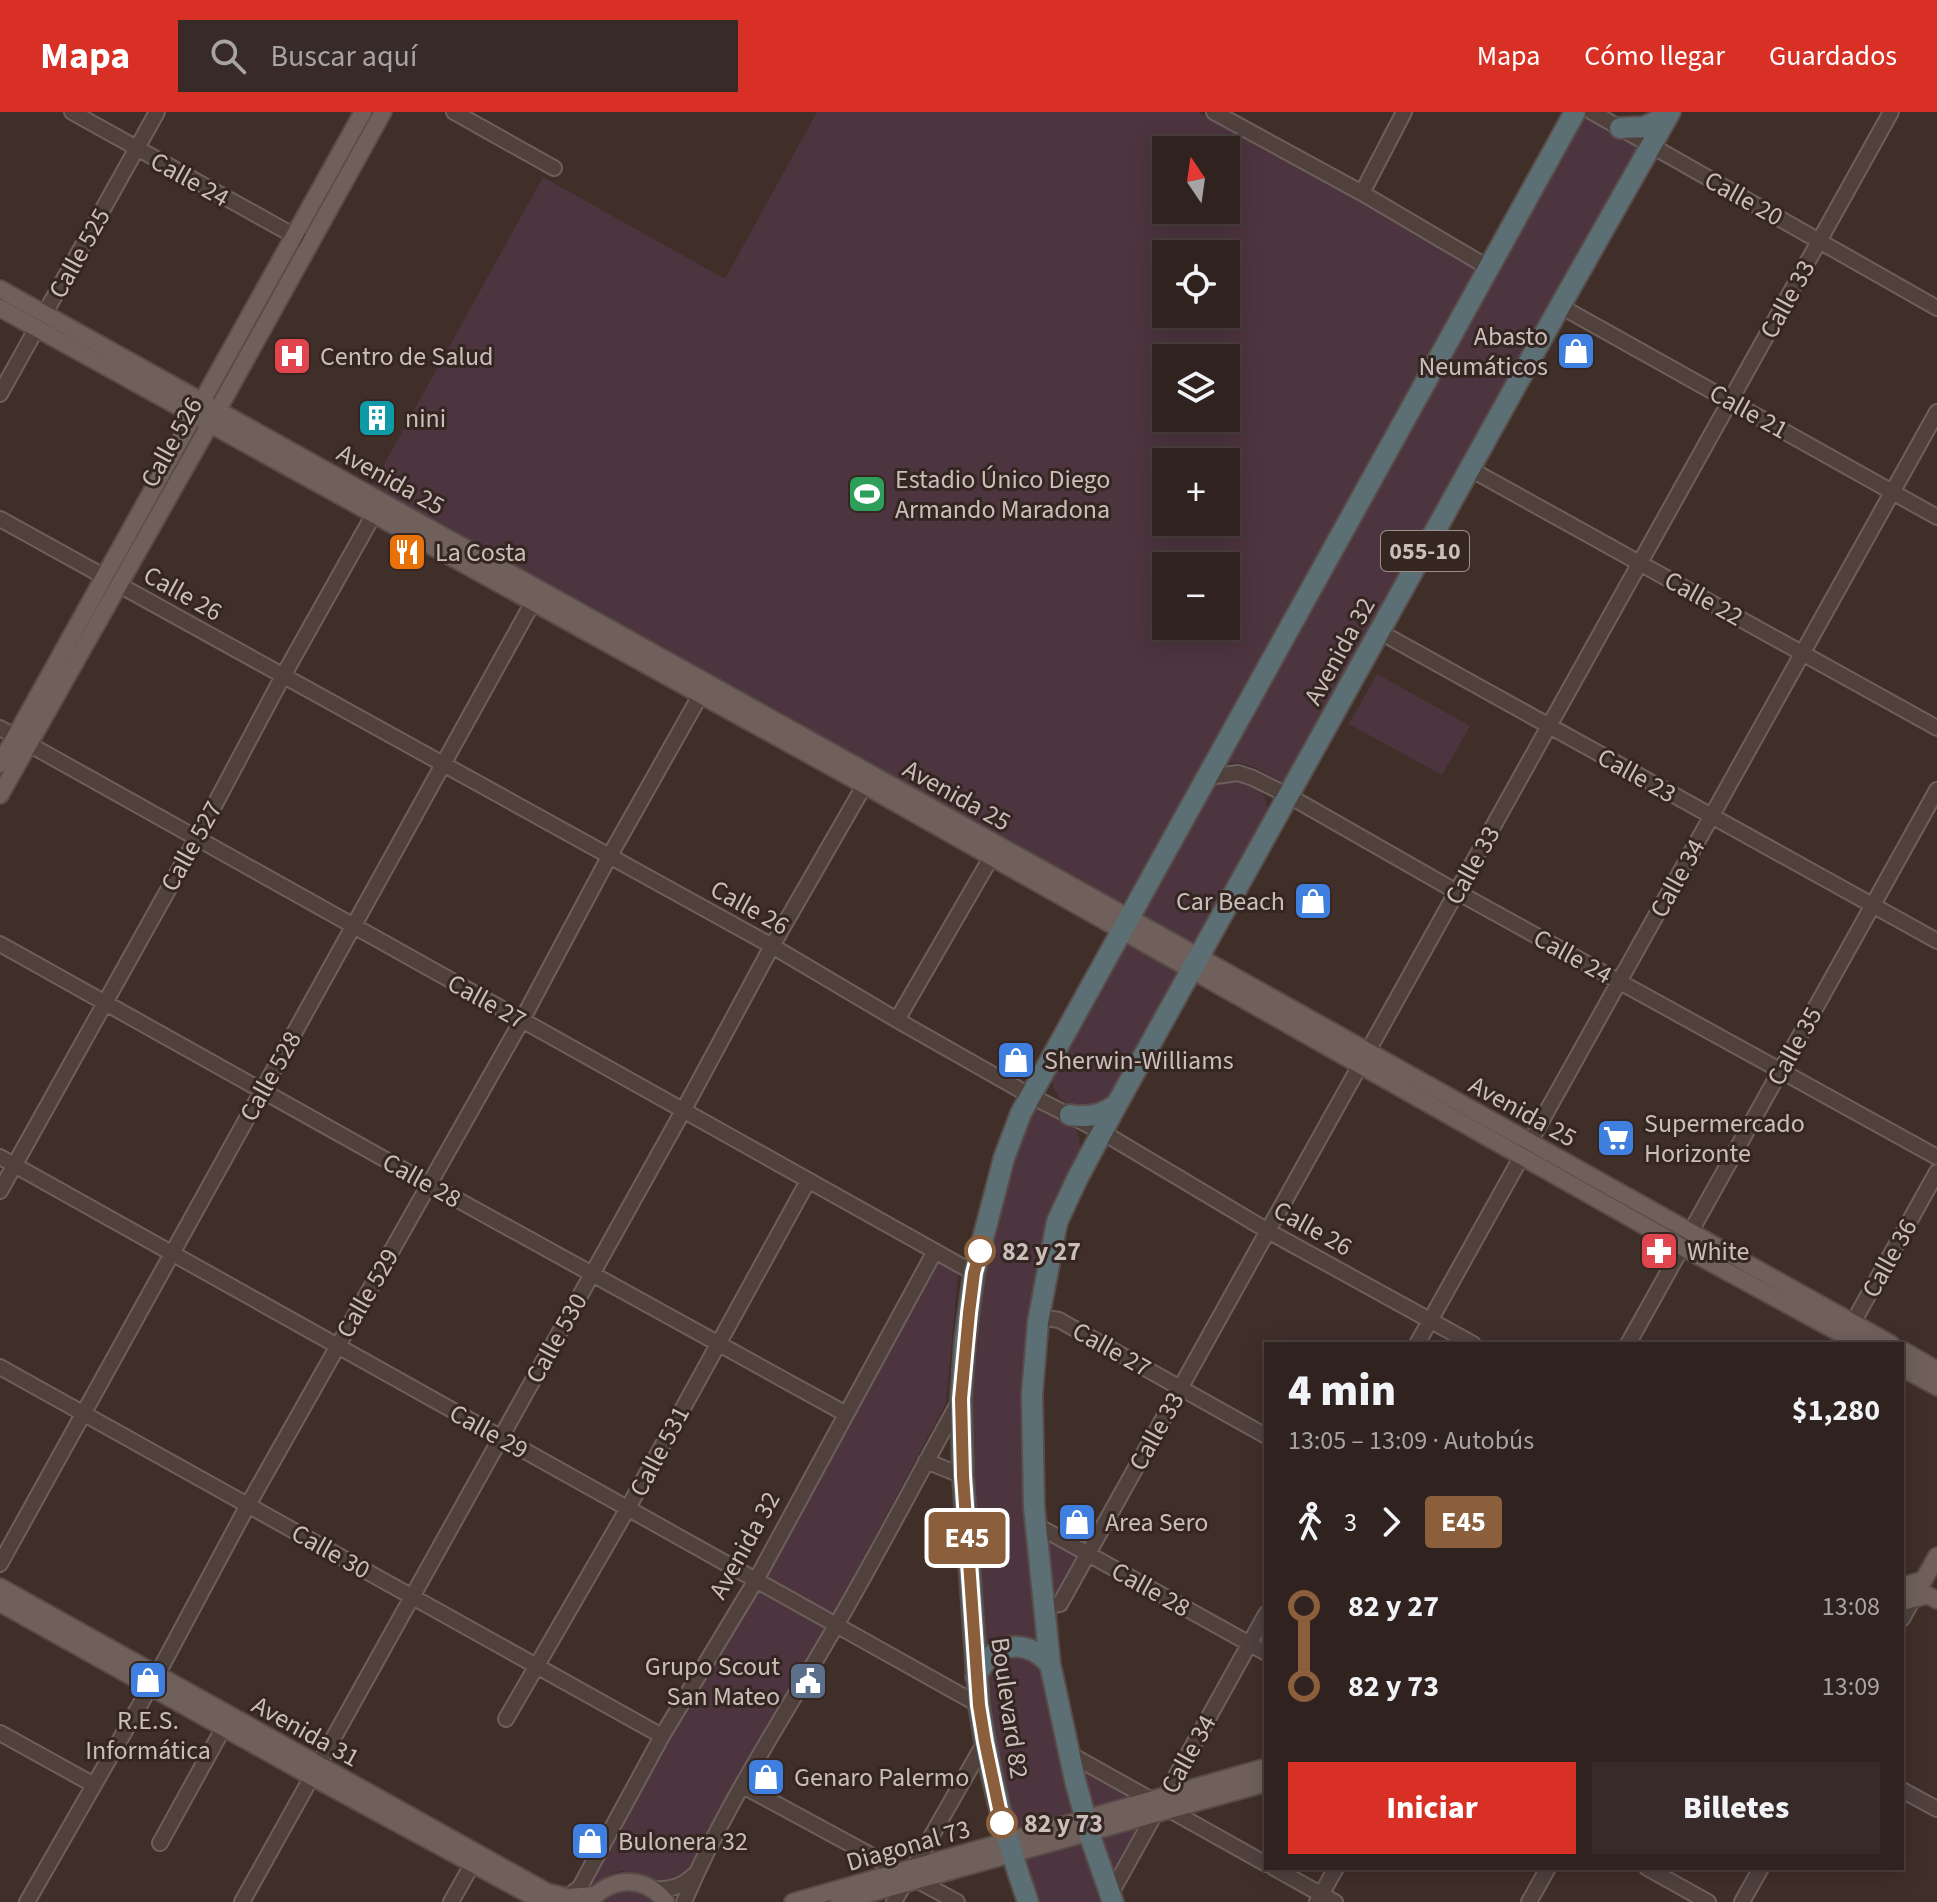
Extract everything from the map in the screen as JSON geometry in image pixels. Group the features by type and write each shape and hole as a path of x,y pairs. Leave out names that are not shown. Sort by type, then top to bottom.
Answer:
{"highway":[{"name":"Avenida 32","path":"1029,1095 1575,112"},
{"name":"Avenida 32","path":"1102,1132 1669,114"},
{"path":"1620,128 1644,127 1669,114"},
{"name":"Boulevard 82","path":"1028,1902 1010,1848 979,1705 963,1476 961,1399 974,1273 1004,1158 1029,1095"},
{"path":"1070,1115 1094,1116 1117,1104"},
{"name":"Boulevard 82","path":"1102,1132 1057,1222 1039,1317 1032,1394 1036,1525 1050,1664 1068,1753 1111,1898"},
{"path":"976,1677 989,1657 1010,1647 1032,1650 1050,1664"}],"main road":[{"name":"Calle 526","path":"302,240 363,112"},
{"name":"Calle 526","path":"0,795 22,740 302,240 383,112"},
{"name":"Avenida 25","path":"0,289 41,322 1197,964 1686,1240 1850,1337 1879,1342"},
{"name":"Avenida 25","path":"0,308 41,322"},
{"name":"Calle 526","path":"0,764 22,740"},
{"path":"1904,1351 1937,1370"},
{"path":"1904,1369 1937,1387"},
{"path":"1915,1591 1937,1556"},
{"name":"Avenida 31","path":"0,1587 154,1680 475,1859 543,1902"},
{"name":"Avenida 31","path":"0,1603 154,1680 224,1727 315,1771"},
{"name":"Diagonal 73","path":"793,1902 908,1876 1088,1826 1160,1805 1264,1768"},
{"name":"Diagonal 73","path":"1160,1805 1264,1783"},
{"name":"Avenida 31","path":"475,1859 547,1892 568,1897 594,1896 607,1887 626,1882 636,1882 654,1889"},
{"name":"Diagonal 73","path":"839,1902 908,1876"},
{"path":"654,1889 666,1902"}],"street":[{"name":"Calle 24","path":"72,112 302,240"},
{"name":"Calle 525","path":"0,394 157,112"},
{"path":"454,112 554,168"},
{"path":"1214,112 1232,116 1489,268"},
{"path":"1362,193 1404,112"},
{"name":"Calle 20","path":"1592,112 1937,308"},
{"name":"Calle 33","path":"1045,1607 1060,1604 1891,112"},
{"name":"Calle 21","path":"1560,306 1937,517"},
{"name":"Calle 34","path":"1418,1342 1937,412"},
{"name":"Calle 22","path":"1470,469 1937,728"},
{"name":"Calle 527","path":"0,1191 378,507"},
{"name":"Calle 26","path":"0,519 772,946 1029,1095 1102,1132 1268,1231 1469,1342"},
{"name":"Calle 528","path":"0,1564 537,595"},
{"name":"Calle 23","path":"1380,632 1937,941"},
{"name":"Calle 529","path":"27,1902 154,1680 248,1505 522,1020 704,689"},
{"name":"Calle 27","path":"0,728 974,1273"},
{"name":"Calle 24","path":"1204,779 1238,773 1289,796 1937,1157"},
{"name":"Calle 530","path":"242,1902 867,780"},
{"name":"Calle 35","path":"1629,1342 1937,790"},
{"path":"897,1020 995,851"},
{"name":"Calle 28","path":"0,944 846,1414"},
{"name":"Calle 29","path":"0,1157 979,1705"},
{"name":"Calle 36","path":"1850,1337 1937,1172"},
{"name":"Calle 531","path":"506,1719 628,1508 808,1181"},
{"name":"Avenida 32","path":"568,1897 580,1887 662,1736 756,1580 935,1251"},
{"name":"Calle 27","path":"1039,1317 1059,1320 1264,1435"},
{"name":"Calle 30","path":"0,1367 662,1736"},
{"path":"684,1902 695,1874 743,1786 837,1625 961,1399"},
{"path":"926,1461 963,1476"},
{"name":"Calle 28","path":"1036,1525 1264,1652"},
{"path":"1904,1615 1915,1591"},
{"name":"Calle 34","path":"1111,1898 1264,1618"},
{"path":"160,1843 224,1727"},
{"path":"0,1733 94,1785"},
{"path":"894,1902 985,1742"},
{"path":"1068,1753 1264,1863"},
{"path":"743,1786 957,1902"},
{"path":"1904,1791 1937,1809"},
{"path":"451,1902 475,1859"},
{"path":"593,1860 594,1896"},
{"path":"1277,1870 1319,1898 1335,1902"},
{"path":"1319,1898 1335,1870"},
{"path":"1529,1902 1547,1870"},
{"path":"1651,1870 1708,1902"},
{"path":"1742,1902 1760,1870"},
{"path":"654,1889 672,1888 695,1874"}],"shaded area":[{"path":"817,112 1198,112 1473,264 1476,271 1125,901 1116,903 371,488 543,177 725,279"},
{"path":"1581,113 1642,147 1285,784 1248,765 1222,763"},
{"path":"1377,674 1470,726 1442,775 1349,724"},
{"path":"1224,778 1255,785 1264,794 1268,812 1198,946 1136,913 1215,781"},
{"path":"1123,937 1183,971 1115,1094 1104,1105 1067,1103 1056,1093 1050,1072"},
{"path":"1031,1100 1070,1121 1078,1133 1081,1152 1034,1291 1042,1647 981,1655 969,1524 970,1339 996,1204"},
{"path":"940,1262 958,1274 946,1403 732,1805 692,1869 682,1878 661,1882 622,1871 588,1887 586,1884 756,1593 929,1268"},
{"path":"1052,1539 1078,1555 1061,1590 1053,1593 1048,1588 1045,1542"},
{"path":"1027,1656 1042,1668 1077,1812 1010,1832 984,1681 988,1670 1002,1657"},
{"path":"1077,1763 1125,1789 1126,1795 1093,1807 1086,1802"},
{"path":"1133,1828 1136,1834 1111,1877 1099,1839 1105,1832"},
{"path":"1085,1840 1105,1902 1034,1902 1019,1858"},
{"path":"631,1885 656,1902 591,1902"}],"bus line":[{"name":"E45","path":"980,1251 965,1341 961,1399 963,1476 979,1705 1002,1823"}],"place":[{"name":"Abasto Neumáticos","path":"1576,351"},
{"name":"Centro de Salud","path":"292,356"},
{"name":"nini","path":"377,418"},
{"name":"Estadio Único Diego Armando Maradona","path":"867,494"},
{"name":"La Costa","path":"407,552"},
{"name":"Car Beach","path":"1313,901"},
{"name":"Sherwin-Williams","path":"1016,1060"},
{"name":"Supermercado Horizonte","path":"1616,1138"},
{"name":"82 y 27","path":"980,1251"},
{"name":"White","path":"1659,1251"},
{"name":"Area Sero","path":"1077,1522"},
{"name":"R.E.S. Informática","path":"148,1680"},
{"name":"Grupo Scout San Mateo","path":"808,1681"},
{"name":"Genaro Palermo","path":"766,1777"},
{"name":"82 y 73","path":"1002,1823"},
{"name":"Bulonera 32","path":"590,1841"}]}
